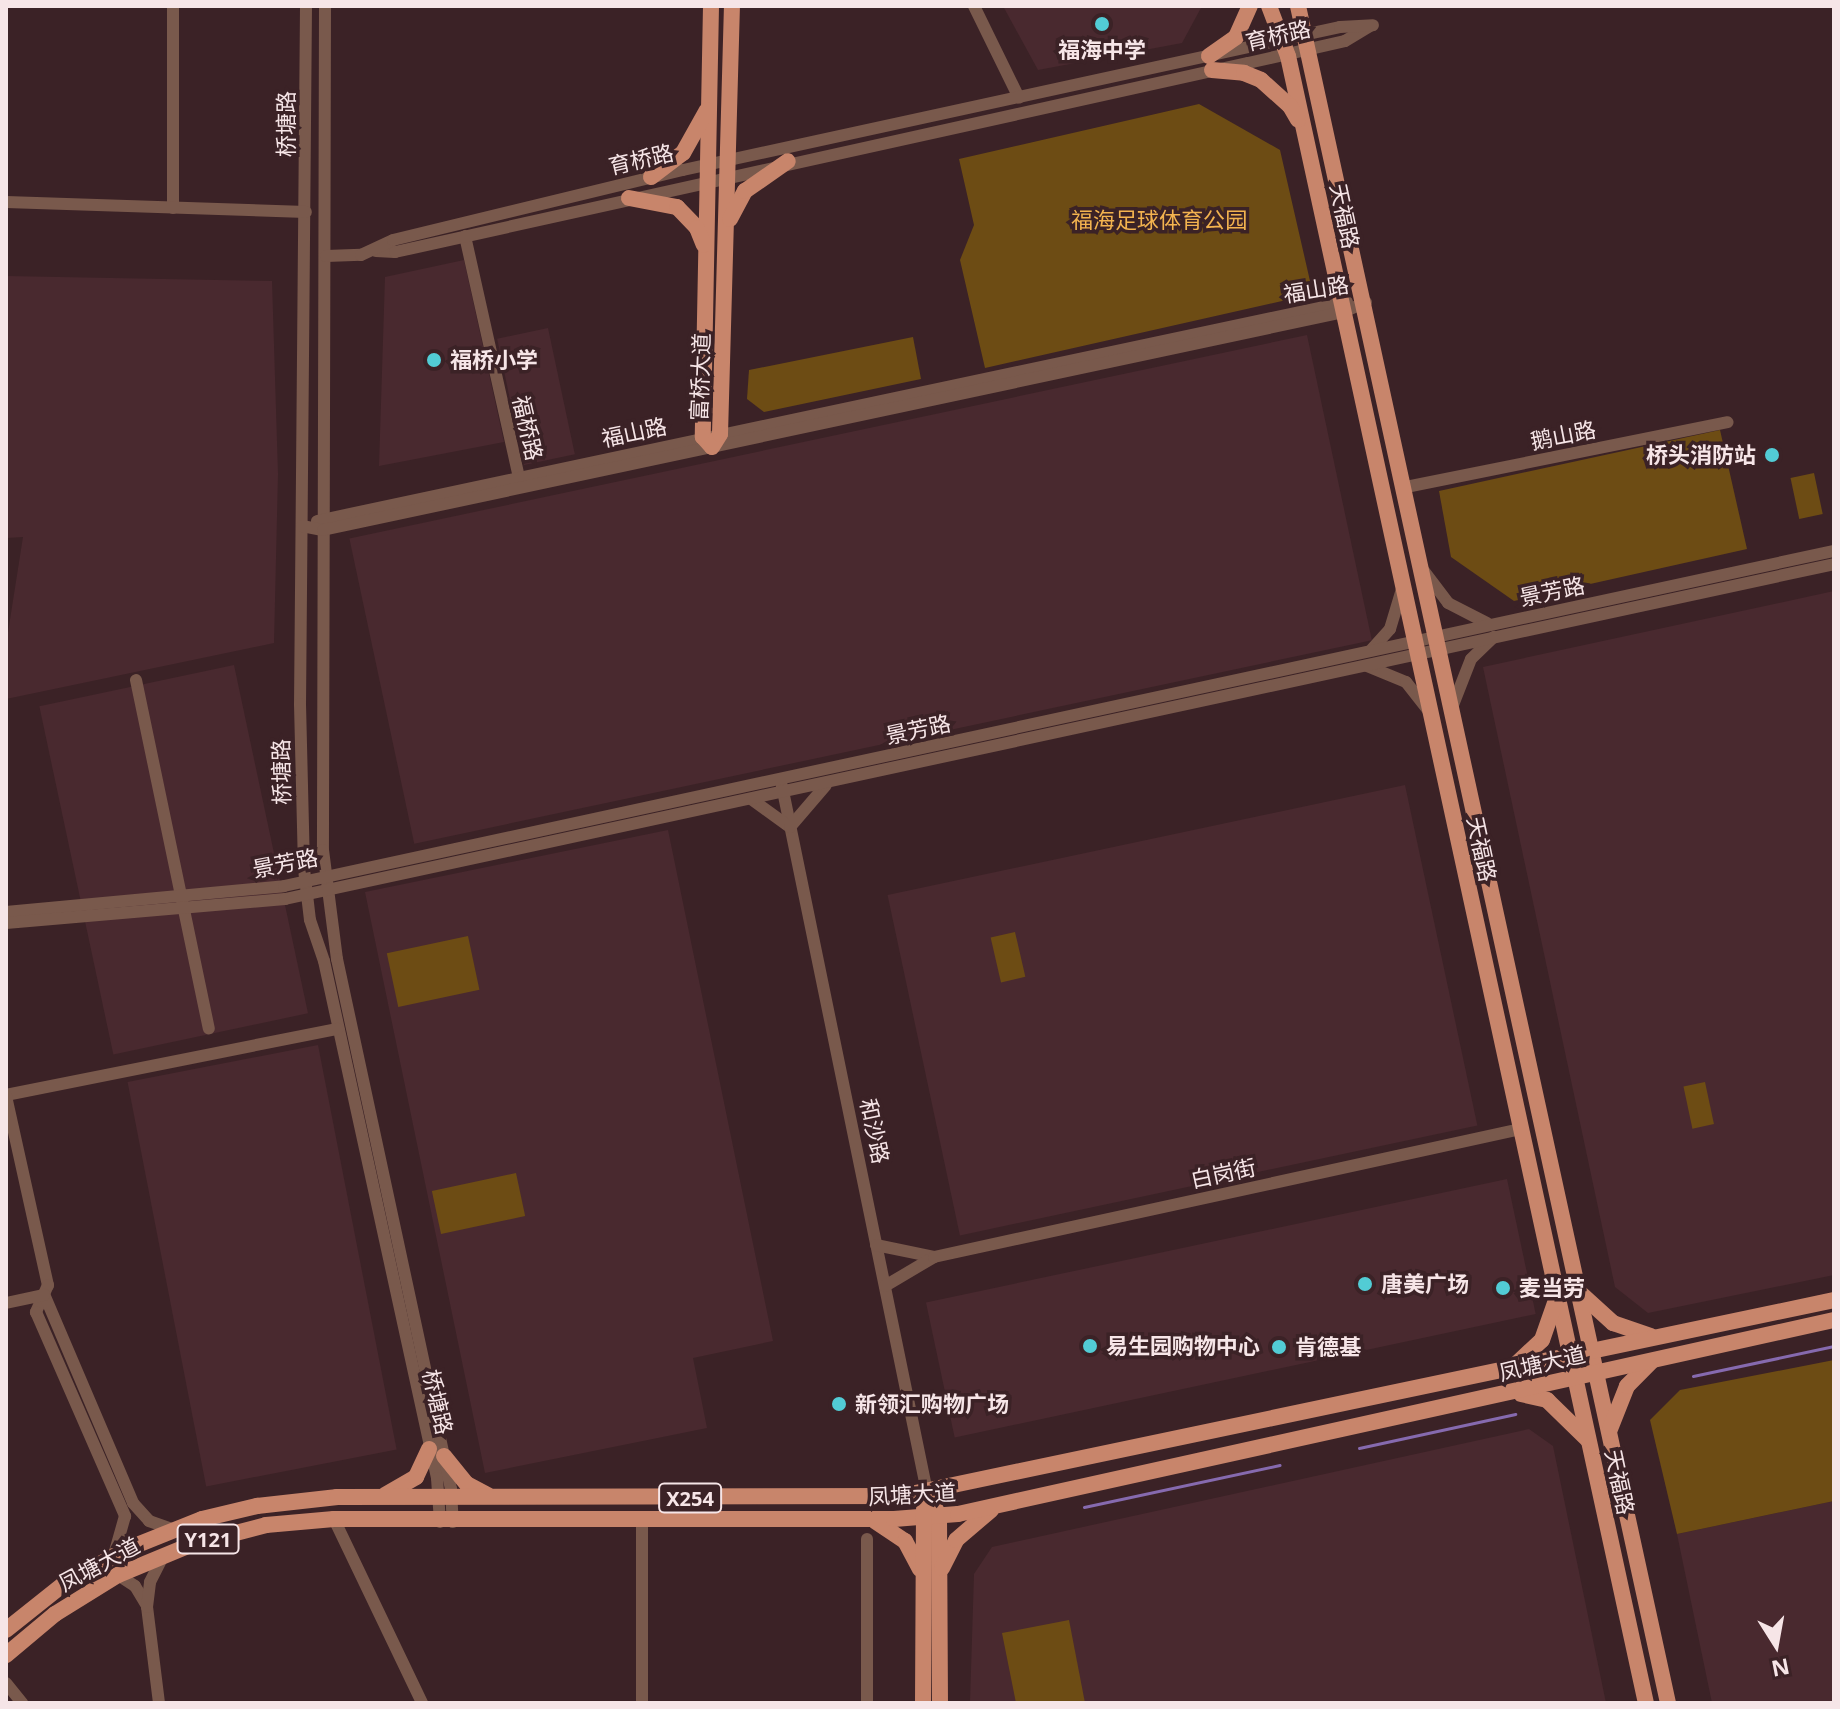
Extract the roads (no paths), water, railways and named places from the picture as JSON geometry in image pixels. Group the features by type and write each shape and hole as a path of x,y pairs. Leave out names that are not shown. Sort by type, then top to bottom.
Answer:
{"main road":[{"name":"富桥大道","path":"711,6 707,262 712,439"},
{"name":"富桥大道","path":"712,439 727,228 732,6"},
{"path":"1250,6 1236,37 1210,63 1244,73 1276,91 1306,139"},
{"name":"天福路","path":"1269,6 1285,46 1306,139 1646,1703"},
{"name":"天福路","path":"1298,6 1366,302 1668,1703"},
{"path":"651,177 675,161 693,140 711,97"},
{"path":"727,228 745,191 788,161"},
{"path":"629,198 665,201 687,215 704,244 707,262"},
{"path":"1578,1291 1613,1323 1656,1337"},
{"path":"1504,1372 1542,1340 1557,1295"},
{"name":"凤塘大道","path":"6,1630 65,1583 114,1555 172,1529 285,1501 379,1497 878,1497 927,1492 1834,1300"},
{"name":"凤塘大道","path":"6,1655 55,1614 118,1575 164,1555 266,1525 334,1519 446,1522 865,1519 930,1517 992,1509 1834,1320"},
{"path":"1609,1434 1627,1386 1656,1359"},
{"path":"1503,1395 1547,1400 1589,1441"},
{"path":"379,1497 416,1477 436,1453 467,1484 497,1498"},
{"name":"和沙路","path":"927,1492 939,1577 940,1703"},
{"path":"939,1577 956,1540 992,1509"},
{"name":"和沙路","path":"923,1703 922,1572 930,1517"},
{"name":"X254","path":"865,1519 896,1532 922,1572"}],"street":[{"path":"173,6 173,208"},
{"name":"桥塘路","path":"306,6 302,526 306,888 446,1497 446,1522"},
{"name":"桥塘路","path":"325,6 323,524 326,883 362,1084 436,1453"},
{"path":"974,6 1019,98"},
{"path":"712,38 733,38"},
{"name":"育桥路","path":"729,167 788,161 1308,41"},
{"name":"育桥路","path":"326,256 395,252 629,198 729,167 1019,98 1210,63"},
{"name":"育桥路","path":"376,251 393,240 651,177 710,172"},
{"path":"6,202 306,212"},
{"name":"福桥路","path":"465,236 520,482"},
{"name":"福山路","path":"302,526 1366,302"},
{"name":"鹅山路","path":"1406,487 1728,422"},
{"name":"景芳路","path":"1492,631 1834,551"},
{"name":"景芳路","path":"6,923 306,888 782,786 1371,650 1415,647 1834,564"},
{"path":"1424,571 1448,603 1492,631 1471,659 1453,705"},
{"path":"1371,650 1390,629 1402,585"},
{"name":"景芳路","path":"326,883 751,799 782,786 830,782 1363,666 1415,647"},
{"path":"1363,666 1406,682 1429,711"},
{"path":"136,680 209,1028"},
{"path":"751,799 790,827 830,782"},
{"name":"和沙路","path":"782,786 927,1492"},
{"name":"景芳路","path":"6,912 183,903"},
{"path":"172,1529 149,1521 133,1503 44,1295 43,1268 6,1095 276,1041 336,1025"},
{"name":"白岗街","path":"934,1257 1521,1129"},
{"path":"876,1245 934,1257"},
{"path":"885,1286 934,1257"},
{"path":"6,1303 44,1295"},
{"path":"44,1295 36,1312 125,1516 114,1555"},
{"path":"334,1519 422,1703"},
{"path":"642,1521 642,1703"},
{"path":"867,1539 867,1703"},
{"path":"159,1703 147,1607 150,1582 164,1555"},
{"path":"118,1575 135,1586 147,1607"},
{"path":"6,1683 22,1703"}],"waterway":[{"path":"1693,1376 1834,1346"},
{"path":"1359,1448 1515,1414"},
{"path":"1084,1507 1280,1465"}],"place":[{"name":"福海中学","path":"1102,24"},
{"name":"福桥小学","path":"434,360"},
{"name":"桥头消防站","path":"1772,455"},
{"name":"唐美广场","path":"1365,1284"},
{"name":"麦当劳","path":"1503,1288"},
{"name":"易生园购物中心","path":"1090,1346"},
{"name":"肯德基","path":"1279,1347"},
{"name":"新领汇购物广场","path":"839,1404"}],"park label":[{"name":"福海足球体育公园","path":"1159,220"}]}
